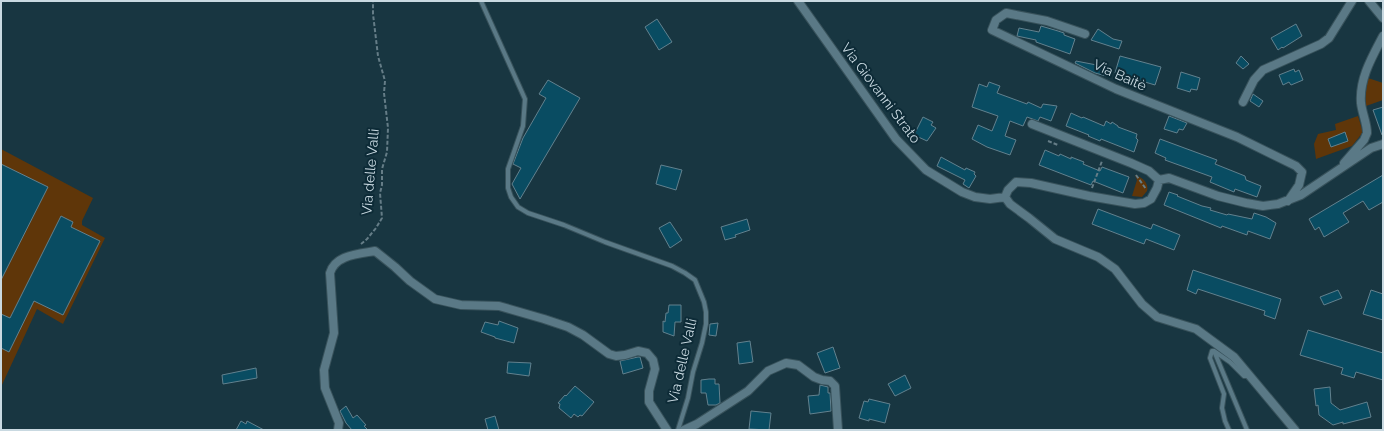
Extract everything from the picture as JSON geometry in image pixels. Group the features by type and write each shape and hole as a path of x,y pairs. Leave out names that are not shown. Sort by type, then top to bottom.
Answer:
{"street":[{"name":"Via Giovanni Strato","path":"798,1 896,139 926,170 962,192 975,197 990,199 1005,197"},
{"path":"1243,102 1254,80 1263,70 1321,44 1329,38 1352,1"},
{"path":"1369,1 1383,18"},
{"name":"Via Baitè","path":"1085,34 1047,21 1006,13 996,20 992,30 1116,89 1237,137 1296,166 1302,172 1299,185 1288,201"},
{"path":"1337,172 1366,137 1367,130 1361,104 1361,88 1371,58 1383,36"},
{"path":"1032,124 1131,162 1149,171 1159,180"},
{"path":"1159,180 1169,178 1218,196 1263,206 1278,204 1301,196 1371,148 1383,144"},
{"path":"1159,180 1154,194 1148,201 1135,204 1089,196 1031,183 1016,182 1008,190 1005,197 1010,204 1055,239 1098,257 1115,269 1142,304 1157,317 1196,329 1234,357 1295,430"},
{"name":"Via delle Valli","path":"338,430 339,423 325,388 324,370 334,333 330,273 332,266 337,261 353,254 374,251 396,267 410,281 435,299 461,305 499,306 544,319 568,327 583,335 609,354 616,356 638,351 648,353 653,360 655,369 649,391 649,402 667,430"},
{"path":"684,430 697,424 748,391 768,371 778,365 786,363 798,365 814,378 830,381 836,386 838,430"}],"lane":[{"name":"Via delle Valli","path":"481,1 525,99 523,126 508,169 508,188 511,197 518,207 528,213 672,266 695,280 704,302 706,324 693,372 688,398 678,430"},
{"path":"1214,351 1212,351 1210,358 1224,394 1222,408 1229,430"},
{"path":"1214,351 1230,362 1244,376 1250,376"},
{"path":"1214,351 1247,430"}],"path":[{"name":"Via delle Valli","path":"357,247 367,239 382,218 380,193 382,184 382,169 387,152 388,138 384,93 385,81 378,56 373,1"},
{"path":"1048,141 1061,146"},
{"path":"1093,185 1102,162 1095,159"},
{"path":"1135,174 1146,189 1154,194"}],"shaded area":[{"path":"1368,78 1383,83 1383,100 1366,106 1365,97"},
{"path":"1358,116 1363,132 1352,146 1316,159 1314,144 1318,134 1336,130 1335,124"},
{"path":"1,149 93,198 82,221 82,225 105,238 63,324 37,309 1,387"},
{"path":"1135,175 1143,179 1147,186 1147,191 1142,197 1132,196 1137,180"}],"building":[{"path":"657,19 672,42 659,50 645,27"},
{"path":"1296,24 1302,36 1278,50 1271,38"},
{"path":"1041,26 1064,33 1064,35 1075,39 1070,54 1036,42 1036,40 1017,36 1019,28 1039,32"},
{"path":"1098,29 1113,39 1122,41 1119,49 1091,40"},
{"path":"1120,56 1161,67 1155,85 1115,73"},
{"path":"1241,56 1249,64 1243,69 1236,63"},
{"path":"1076,61 1112,68 1110,77 1095,73 1075,63"},
{"path":"1294,69 1295,72 1299,70 1303,80 1291,85 1289,82 1283,85 1279,75"},
{"path":"1181,72 1200,78 1197,90 1191,89 1190,92 1177,88"},
{"path":"548,80 580,98 520,199 512,184 521,168 513,164 523,138 546,98 539,94"},
{"path":"989,82 1000,86 997,93 1027,104 1028,102 1041,108 1043,104 1057,106 1051,121 1040,117 1038,121 1027,117 1023,126 1010,121 1005,136 1016,140 1010,155 987,147 972,139 978,125 992,131 998,116 972,107 979,84 987,87"},
{"path":"1253,94 1263,101 1259,107 1250,101"},
{"path":"1383,107 1383,134 1382,135 1373,110"},
{"path":"1071,113 1104,126 1106,121 1111,124 1112,122 1118,127 1137,134 1136,138 1138,140 1134,152 1101,139 1100,141 1066,126"},
{"path":"1169,116 1187,123 1183,130 1179,129 1177,133 1164,129"},
{"path":"923,117 933,122 931,125 936,128 927,141 914,135"},
{"path":"1345,132 1348,141 1331,147 1328,139"},
{"path":"1160,139 1217,160 1215,164 1245,176 1246,180 1261,186 1257,197 1235,189 1234,192 1210,182 1212,177 1165,160 1166,158 1155,153"},
{"path":"1045,150 1059,156 1060,154 1071,159 1071,157 1100,171 1102,167 1129,177 1123,193 1093,181 1091,185 1039,165"},
{"path":"941,157 965,170 966,168 975,172 974,174 976,176 969,188 963,184 965,180 937,166"},
{"path":"1,164 48,187 1,280"},
{"path":"661,165 682,170 676,190 656,184"},
{"path":"1383,175 1383,202 1369,210 1363,201 1343,213 1349,222 1324,237 1319,227 1315,230 1309,219"},
{"path":"1169,192 1202,206 1211,208 1210,210 1227,215 1252,219 1254,213 1266,217 1276,223 1270,239 1248,231 1247,235 1222,226 1221,228 1164,205"},
{"path":"1098,209 1151,229 1153,224 1180,235 1174,250 1146,239 1144,244 1092,224"},
{"path":"61,216 73,222 71,227 100,241 63,315 34,301 9,352 1,348 1,314 10,318"},
{"path":"747,219 750,230 735,235 736,237 725,240 721,227"},
{"path":"670,222 682,240 670,248 659,228"},
{"path":"1193,270 1281,299 1275,319 1264,315 1265,311 1198,289 1196,294 1187,290"},
{"path":"1338,290 1342,298 1324,305 1320,297"},
{"path":"1371,290 1383,294 1383,320 1363,314"},
{"path":"669,305 681,305 681,322 675,322 674,336 663,332 663,321 665,322"},
{"path":"499,321 518,328 514,343 495,338 481,332 485,322 498,325"},
{"path":"718,323 716,336 709,335 710,324"},
{"path":"1308,330 1383,353 1383,380 1356,372 1354,378 1341,374 1343,368 1300,355"},
{"path":"750,341 753,362 739,364 737,343"},
{"path":"833,347 840,368 825,373 817,353"},
{"path":"640,357 643,368 623,374 620,361"},
{"path":"508,362 531,363 529,376 507,373"},
{"path":"256,368 257,378 223,384 222,375"},
{"path":"905,375 911,388 895,396 888,384"},
{"path":"715,379 715,384 719,384 720,403 716,405 708,405 706,393 701,393 701,380"},
{"path":"820,385 828,387 828,393 830,393 831,411 810,414 808,396 819,395"},
{"path":"575,386 594,402 582,416 580,415 578,417 574,414 571,418 559,408 560,404 558,403"},
{"path":"1330,387 1331,403 1340,410 1367,402 1371,417 1333,425 1319,415 1318,405 1316,406 1314,389"},
{"path":"869,399 890,404 885,423 859,418 864,401 868,402"},
{"path":"346,406 353,418 357,415 366,425 364,426 368,430 352,430 346,423 340,411"},
{"path":"751,411 771,413 769,430 749,429"},
{"path":"495,416 499,430 488,430 485,419"},
{"path":"241,421 246,424 247,421 264,430 236,430"}]}
